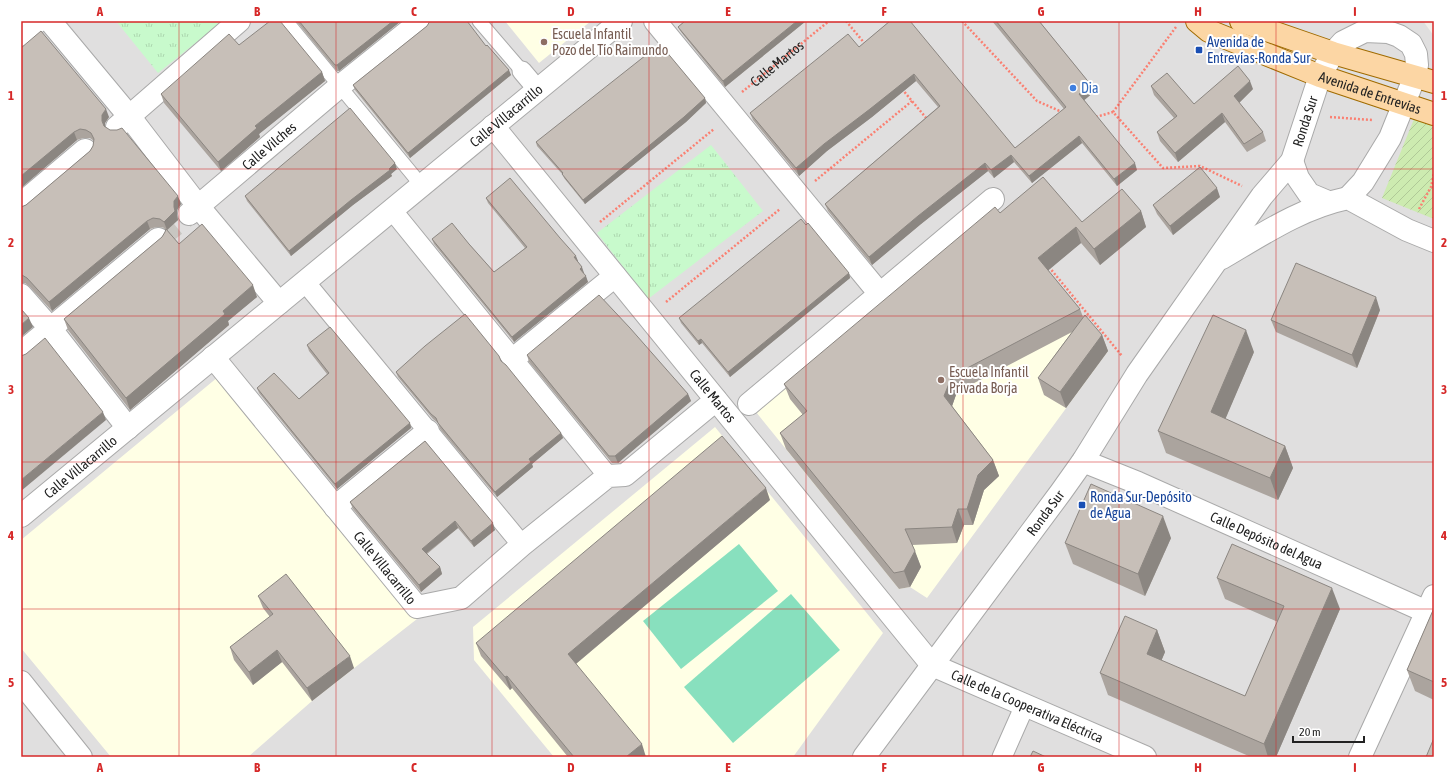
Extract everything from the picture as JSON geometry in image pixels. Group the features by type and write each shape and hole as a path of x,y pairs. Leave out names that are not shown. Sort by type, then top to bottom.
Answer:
{"main road":[{"name":"Avenida de Entrevías","path":"1241,21 1333,52 1424,79"},
{"name":"Avenida de Entrevías","path":"1187,23 1320,76 1434,114"}],"street":[{"path":"21,35 38,21"},
{"path":"50,21 123,122 193,210 279,303"},
{"path":"123,122 239,21"},
{"name":"Calle Vilches","path":"193,210 340,86 421,21"},
{"name":"Calle Villacarrillo","path":"21,516 621,21"},
{"path":"655,21 880,294"},
{"name":"Ronda Sur","path":"864,757 1061,492 1137,374 1262,196 1292,161 1320,76 1333,52 1343,42 1365,31 1388,32 1399,36 1411,44 1416,54 1417,65 1424,79 1405,104 1390,138 1364,182 1338,200 1293,216 1216,262"},
{"path":"522,71 538,90"},
{"name":"Calle Martos","path":"493,126 932,665"},
{"path":"21,204 85,150"},
{"path":"1292,161 1298,178 1309,194 1338,200 1434,241"},
{"name":"Calle Martos","path":"749,404 993,200"},
{"path":"392,210 608,476 625,475 716,400"},
{"path":"21,353 158,239"},
{"path":"513,359 615,276"},
{"path":"305,282 522,546"},
{"path":"21,295 50,328 128,428"},
{"name":"Calle Villacarrillo","path":"213,358 417,607 461,598 608,476"},
{"path":"335,507 428,431"},
{"name":"Calle Depósito del Agua","path":"1082,461 1431,604"},
{"path":"1360,757 1431,604"},
{"name":"Calle de la Cooperativa Eléctrica","path":"932,665 1145,757"},
{"path":"21,682 81,757"},
{"path":"1002,757 1024,705"}],"lane":[{"path":"286,21 422,186"},
{"path":"479,21 522,71"}],"path":[{"name":"Calle Martos","path":"583,236 829,21"},
{"path":"962,21 1037,101 1068,116"},
{"path":"1094,118 1113,112 1187,23"},
{"path":"1113,112 1163,168 1200,166 1262,196"},
{"path":"1325,117 1372,120"},
{"path":"1407,230 1431,187 1434,173"}],"shaded area":[{"path":"21,21 1423,21 1434,36 1434,757 21,757"},
{"name":"Escuela Infantil Pozo del Tío Raimundo","path":"505,21 591,21 539,63"},
{"name":"Escuela Infantil Privada Borja","path":"996,216 1108,351 927,598 910,587 899,589 756,412"},
{"path":"218,377 417,619 312,701 248,757 111,757 21,648 21,540"},
{"path":"715,427 883,633 793,757 554,757 474,660 473,627"}],"green space":[{"path":"116,21 223,21 158,73"},
{"path":"1414,119 1434,126 1434,219 1382,198"},
{"path":"711,145 763,211 648,299 597,233"},
{"path":"739,544 778,591 681,669 643,621"},
{"path":"791,594 840,650 733,743 684,687"}],"building":[{"path":"270,21 280,21 322,72 255,126 257,128 218,162 161,94 229,34 239,45"},
{"path":"299,21 393,21 337,65 335,65"},
{"path":"430,21 467,21 486,46 487,45 509,70 408,153 353,85 427,26"},
{"path":"685,21 797,21 723,81 678,27"},
{"path":"890,21 910,21 1015,148 1066,107 996,21 1039,21 1091,85 1079,94 1135,163 1114,179 1079,136 1029,176 1011,155 991,170 985,163 869,257 825,204 940,106 914,74 824,144 796,168 750,113 848,34 859,47"},
{"path":"41,31 106,109 102,115 104,126 110,130 122,128 178,196 174,201 175,211 164,222 160,219 153,218 147,221 49,302 27,278 21,275 21,207 26,205 90,151 93,146 94,139 91,133 86,130 80,129 74,132 21,176 21,48"},
{"path":"660,44 705,98 583,200 562,174 563,173 536,142"},
{"path":"1238,66 1250,81 1234,96 1263,132 1244,144 1222,113 1175,153 1157,132 1177,116 1151,86 1167,73 1194,104"},
{"path":"350,108 395,163 389,169 390,170 289,251 245,196"},
{"path":"1200,167 1217,188 1170,226 1153,205"},
{"name":"Escuela Infantil Privada Borja","path":"1043,177 1082,222 1122,189 1141,211 1094,249 1076,227 1038,258 1080,309 952,376 944,396 993,460 978,475 967,509 958,509 952,527 905,529 915,551 904,571 894,573 780,433 807,411 784,384 995,207 1000,213"},
{"path":"510,178 576,256 574,257 582,267 580,269 586,276 512,337 432,239 452,223 494,272 527,247 486,198"},
{"path":"801,219 806,225 808,223 849,273 728,372 701,339 698,341 679,318"},
{"path":"202,224 253,285 223,311 225,314 126,398 64,319 162,237 166,229 179,244"},
{"path":"1296,263 1376,297 1352,355 1271,320"},
{"path":"599,295 688,394 615,456 609,456 527,355"},
{"path":"21,309 29,318 21,325"},
{"path":"465,314 499,356 501,361 506,365 561,433 529,459 531,462 495,492 438,423 436,418 396,372 425,346"},
{"path":"1085,315 1102,335 1060,392 1038,378"},
{"path":"1213,315 1246,330 1211,412 1285,446 1270,478 1158,431"},
{"path":"330,327 410,423 335,484 257,388 274,373 299,399 329,373 307,345"},
{"path":"45,338 103,412 21,480 21,356 26,354"},
{"path":"722,436 766,488 568,654 642,744 626,757 574,757 507,676 505,677 476,643"},
{"path":"425,441 493,523 471,541 455,521 422,549 440,567 419,585 350,502"},
{"path":"1091,484 1163,516 1138,574 1065,543"},
{"path":"1232,544 1332,588 1264,744 1100,673 1125,616 1157,630 1147,654 1245,696 1284,606 1217,578"},
{"path":"286,574 350,656 307,688 277,650 249,672 230,647 273,614 258,596"},
{"path":"1434,608 1434,682 1407,670"},
{"path":"1434,738 1434,757 1426,757"},
{"path":"1033,751 1046,757 1030,757"}],"tunnel":[{"path":"158,239 189,214"}],"place":[{"name":"Escuela Infantil Pozo del Tío Raimundo","path":"544,42"},
{"name":"Avenida de Entrevías-Ronda Sur","path":"1199,50"},
{"name":"Dia","path":"1073,88"},
{"name":"Escuela Infantil Privada Borja","path":"941,380"},
{"name":"Ronda Sur-Depósito de Agua","path":"1082,505"}]}
